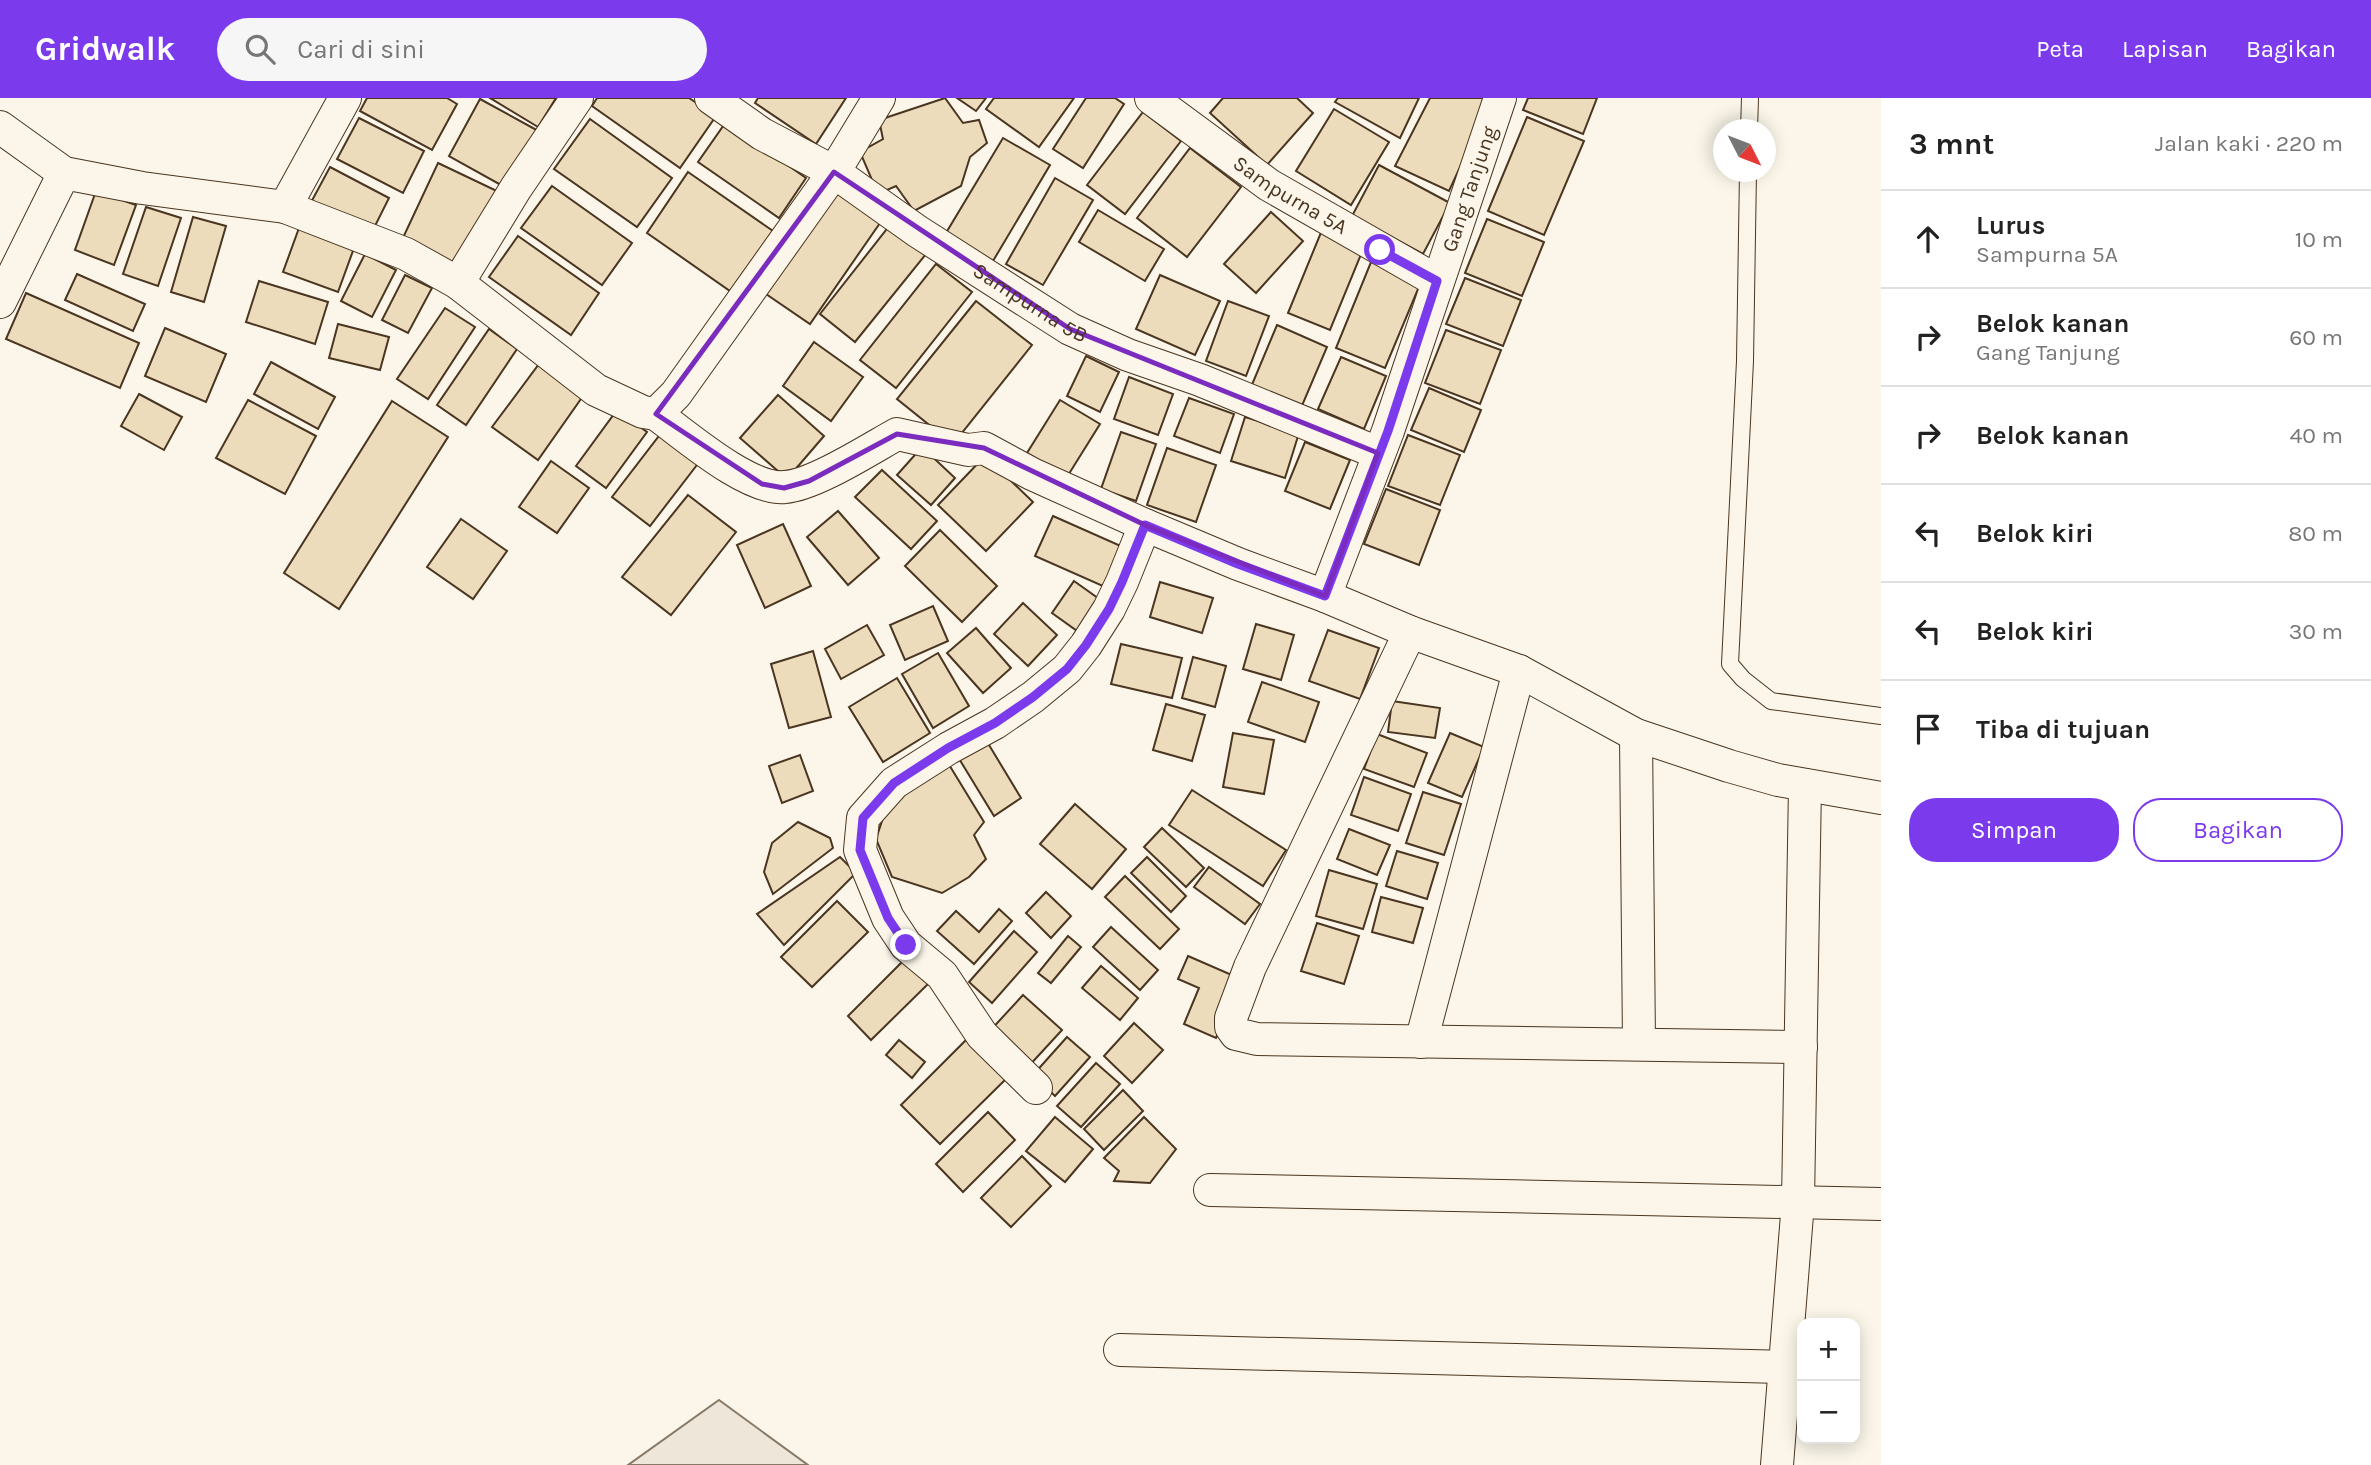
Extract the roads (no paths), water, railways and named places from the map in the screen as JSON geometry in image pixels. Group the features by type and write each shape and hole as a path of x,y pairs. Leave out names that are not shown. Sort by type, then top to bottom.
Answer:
{"street":[{"path":"285,207 345,98"},
{"path":"458,283 516,188 577,98"},
{"name":"Sampurna 5B","path":"711,98 762,134 834,172 917,232 1070,330 1378,453"},
{"path":"656,414 676,394 834,172 879,98"},
{"name":"Sampurna 5A","path":"1151,98 1269,185 1437,281"},
{"name":"Gang Tanjung","path":"1325,596 1388,431 1500,98"},
{"path":"0,127 64,173 142,188 285,207 406,254 458,283 596,390 643,412 656,414 741,475 762,484 784,488 809,481 897,434 968,450 984,448 1032,474 1238,564 1325,596 1410,632 1519,671 1636,735 1729,766 1805,785 1881,798"},
{"path":"0,302 64,173"},
{"path":"1036,1088 982,1035 942,975 906,945 888,918 860,850 863,818 894,783 948,748 995,723 1067,669 1109,609 1145,525"},
{"path":"1410,632 1250,967 1231,1018 1231,1027 1236,1034 1244,1038 1801,1047"},
{"path":"1421,1042 1519,671"},
{"path":"1636,735 1639,1045"},
{"path":"1777,1465 1798,1202 1805,785"},
{"path":"1210,1190 1881,1204"},
{"path":"1120,1350 1785,1367"}],"lane":[{"path":"1749,119 1750,98"},
{"path":"1748,182 1745,361 1730,664 1743,679 1771,701 1881,716"}]}
